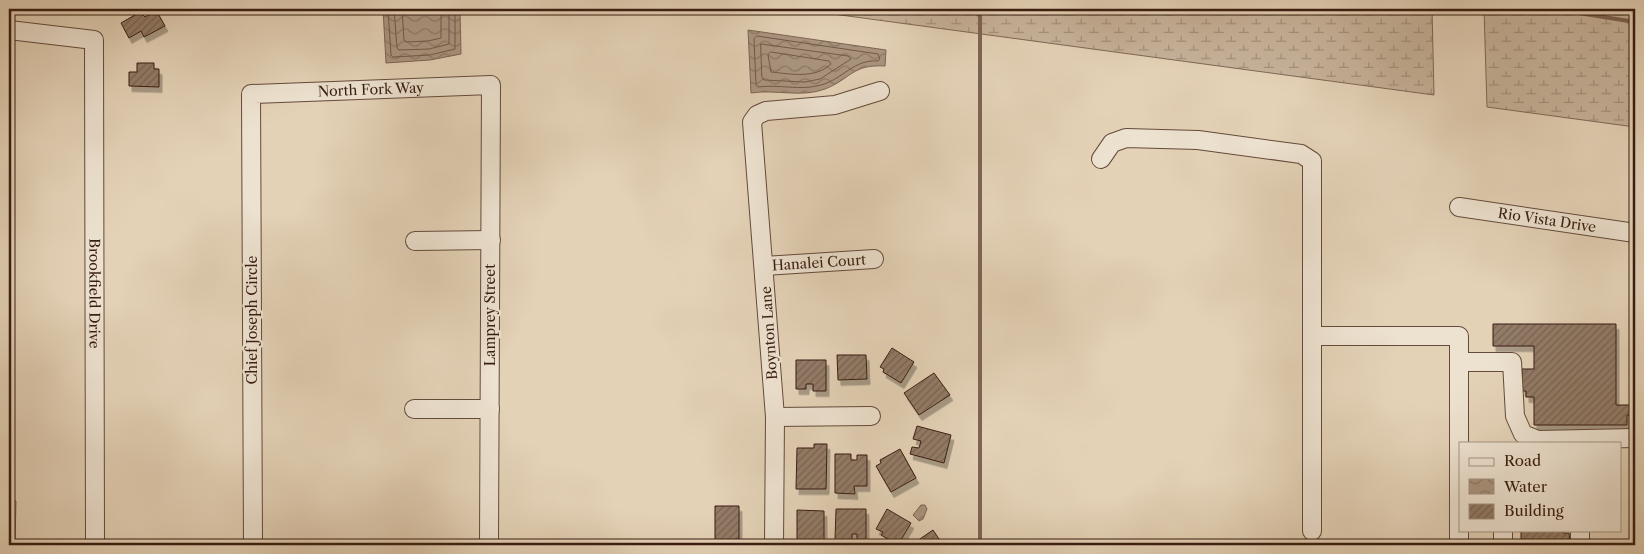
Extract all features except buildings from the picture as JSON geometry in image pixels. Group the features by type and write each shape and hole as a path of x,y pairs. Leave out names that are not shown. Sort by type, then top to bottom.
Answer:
{"street":[{"name":"Brookfield Drive","path":"9,30 94,40 95,545"},
{"name":"North Fork Way","path":"251,94 491,85"},
{"name":"Lamprey Street","path":"490,545 491,85"},
{"name":"Boynton Lane","path":"774,545 775,417 752,122 757,114 766,111 835,106 880,90"},
{"name":"Chief Joseph Circle","path":"251,94 253,545"},
{"path":"1101,159 1112,143 1126,138 1154,138 1198,140 1301,154 1312,161 1312,531"},
{"name":"Rio Vista Drive","path":"1459,207 1635,233"},
{"path":"415,241 491,240"},
{"name":"Hanalei Court","path":"764,266 874,259"},
{"path":"1312,336 1459,336 1459,545"},
{"path":"1459,362 1512,362 1515,416 1523,434 1538,440 1635,438"},
{"path":"414,410 490,409"},
{"path":"775,417 871,416"},
{"path":"1503,532 1503,545"},
{"path":"1580,532 1580,545"}],"green space":[{"path":"796,9 1432,9 1434,95"},
{"path":"1484,9 1635,9 1635,127 1487,107"},
{"path":"9,498 16,501 15,545 9,545"}],"water":[{"path":"383,9 460,9 461,54 430,60 386,63"},
{"path":"748,30 886,50 885,66 865,67 834,85 816,92 751,93"},
{"path":"921,505 925,505 927,509 923,519 919,521 913,515"}],"waterway":[{"path":"972,9 980,16 980,545"},
{"path":"1554,9 1635,22"}]}
